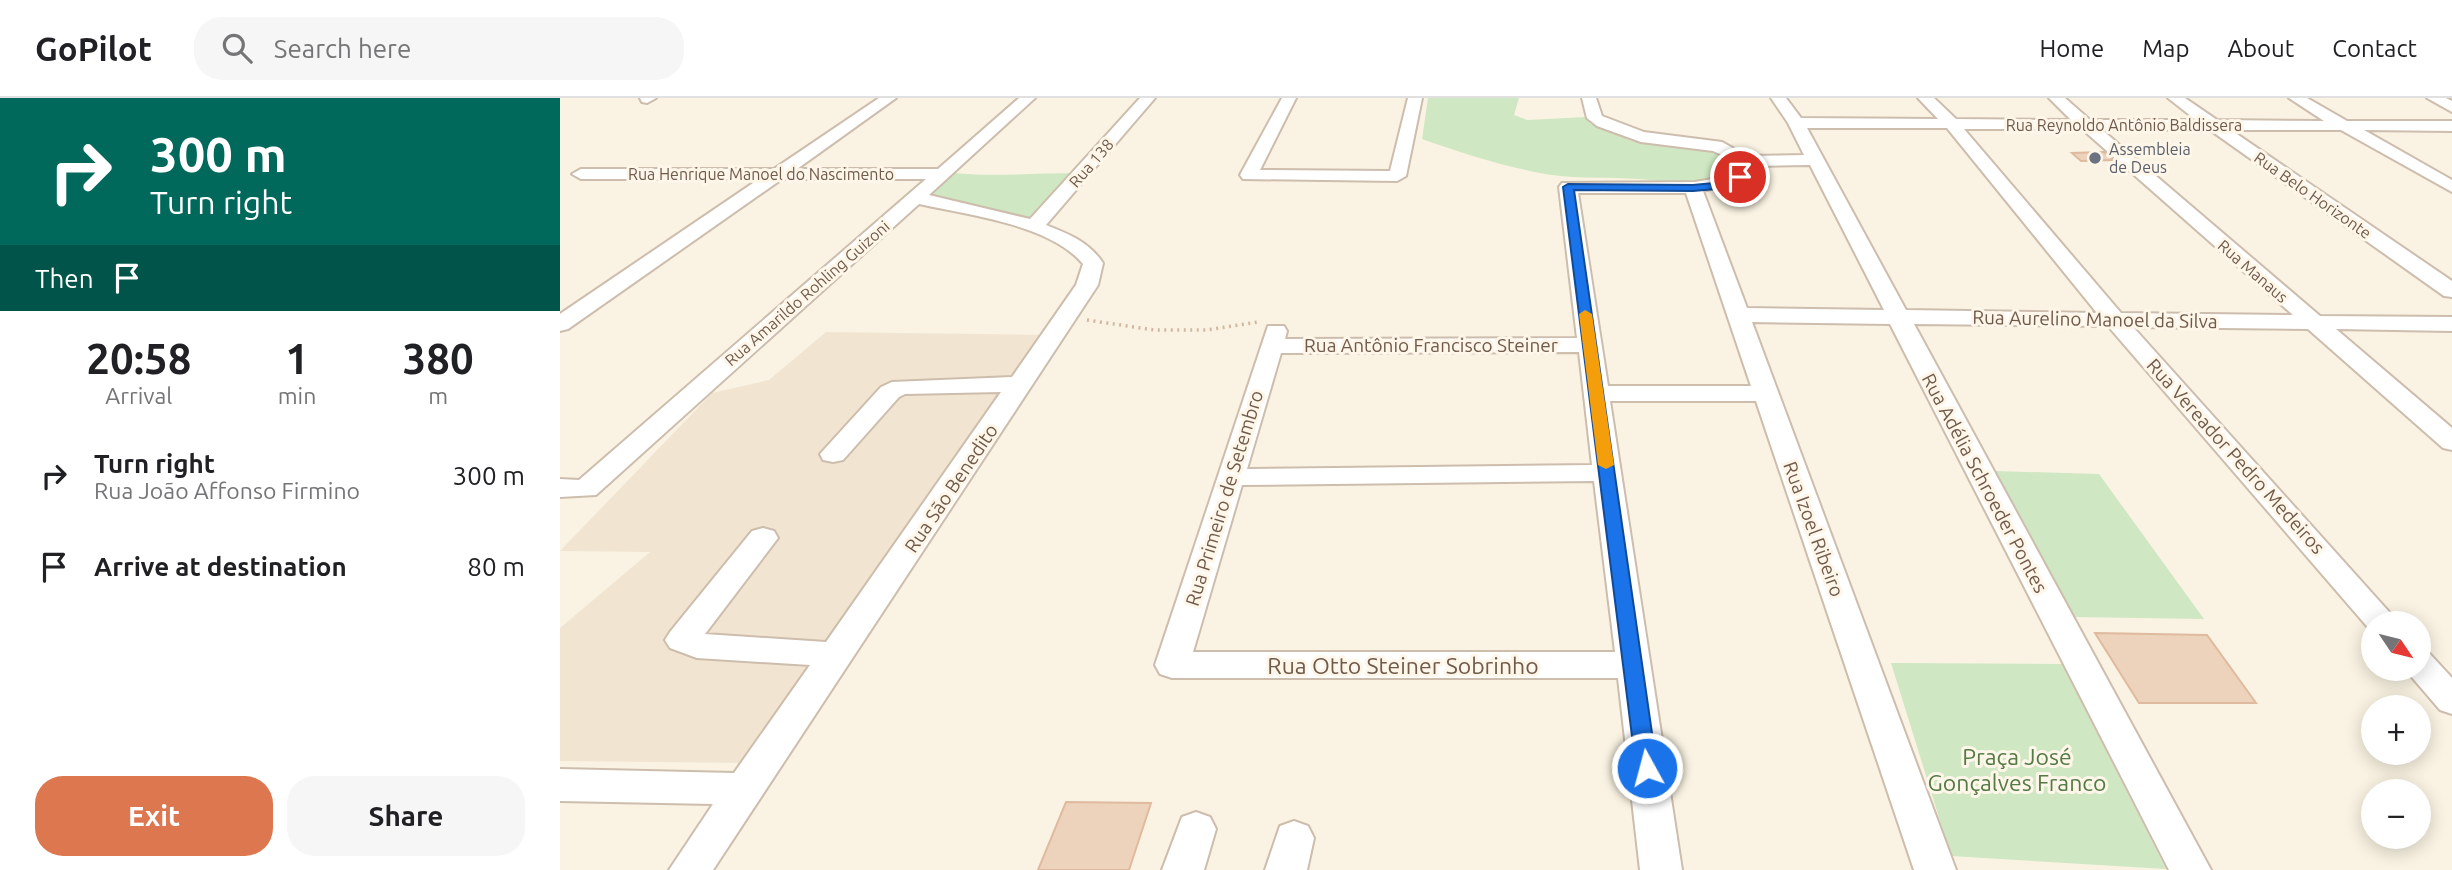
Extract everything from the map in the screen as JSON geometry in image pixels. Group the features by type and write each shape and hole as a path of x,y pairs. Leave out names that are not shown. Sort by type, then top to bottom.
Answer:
{"street":[{"path":"560,324 888,98"},
{"name":"Rua Amarildo Rohling Guizoni","path":"573,488 1028,98"},
{"name":"Rua 138","path":"1034,227 1148,98"},
{"path":"1289,98 1248,175 1396,176 1415,98"},
{"path":"1589,98 1595,118 1641,137 1716,146 1731,151 1746,161 1814,160"},
{"name":"Rua Adélia Schroeder Pontes","path":"1778,98 1796,123 2190,870"},
{"name":"Rua Vereador Pedro Medeiros","path":"1925,98 1952,124 2115,320 2372,611"},
{"name":"Rua Manaus","path":"2056,98 2452,442"},
{"name":"Rua Belo Horizonte","path":"2175,98 2452,291"},
{"path":"2296,98 2452,187"},
{"path":"2434,98 2452,107"},
{"name":"Rua Reynoldo Antônio Baldissera","path":"1796,123 2452,126"},
{"path":"1661,870 1568,187 1716,186 1735,180 1747,170 1746,161"},
{"name":"Rua Henrique Manoel do Nascimento","path":"582,174 941,174"},
{"name":"Rua Izoel Ribeiro","path":"1693,188 1935,870"},
{"name":"Rua São Benedito","path":"690,870 1068,317 1087,285 1093,263 1080,247 1034,227 914,198"},
{"name":"Rua Aurelino Manoel da Silva","path":"1738,315 2452,324"},
{"name":"Rua Antônio Francisco Steiner","path":"1274,339 1589,345"},
{"name":"Rua Primeiro de Setembro","path":"1172,665 1274,339"},
{"path":"833,454 896,388 908,385 1022,384"},
{"path":"1596,394 1766,393"},
{"path":"1231,477 1607,473"},
{"path":"763,538 682,640 686,644 697,646 838,655"},
{"name":"Rua Otto Steiner Sobrinho","path":"1172,665 1633,665"},
{"path":"2431,678 2452,701"},
{"path":"560,785 747,789"},
{"path":"1183,870 1196,829"}],"path":[{"path":"1068,317 1154,330 1221,329 1266,322 1274,339"}],"shaded area":[{"path":"826,332 1054,335 748,763 560,761 560,628 650,552 560,551 712,393 769,380"}],"green space":[{"path":"1428,98 1519,98 1514,115 1527,120 1586,117 1591,124 1632,141 1706,148 1727,154 1735,163 1733,171 1687,181 1574,177 1536,172 1486,160 1422,139"},
{"path":"953,173 1078,173 1036,219 928,196"},
{"path":"1995,471 2099,474 2204,619 2073,617"},
{"name":"Praça José Gonçalves Franco","path":"1891,663 2062,664 2166,869 1951,856"}],"building":[{"name":"Assembleia de Deus","path":"2104,152 2114,160 2081,161 2072,153"},
{"path":"2095,633 2207,635 2256,703 2139,703"},
{"path":"1066,802 1151,803 1129,870 1038,870"}],"slow traffic":[{"path":"1585,314 1606,465"}],"place":[{"name":"Assembleia de Deus","path":"2095,158"}],"route":[{"path":"1647,768 1568,187 1693,188 1716,186 1740,177"}]}
